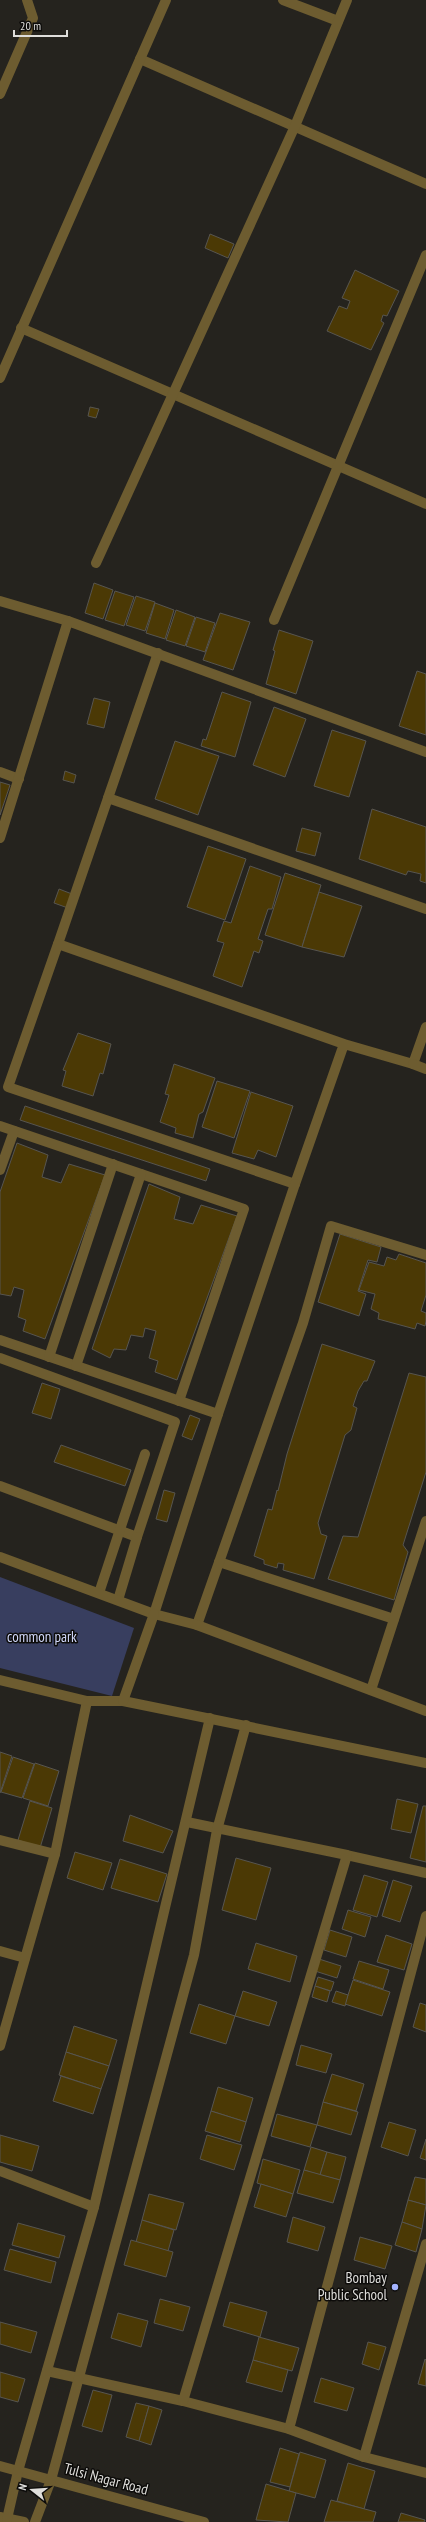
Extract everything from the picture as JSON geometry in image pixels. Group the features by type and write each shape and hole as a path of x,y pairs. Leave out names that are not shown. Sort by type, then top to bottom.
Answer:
{"street":[{"path":"0,94 32,18 27,0"},
{"path":"0,378 166,0"},
{"path":"283,0 338,21"},
{"path":"96,563 295,126 347,0"},
{"path":"140,60 426,184"},
{"path":"274,620 426,255"},
{"path":"21,328 426,504"},
{"path":"0,601 68,621 426,752"},
{"path":"0,838 68,621"},
{"path":"158,653 58,944 4,1086 295,1184"},
{"path":"0,772 19,779"},
{"path":"108,798 426,909"},
{"path":"58,944 344,1044 426,1069"},
{"path":"413,1064 426,1026"},
{"path":"123,1702 154,1614 218,1414 295,1184 344,1044"},
{"path":"0,1126 244,1209 179,1401"},
{"path":"0,1170 14,1130"},
{"path":"49,1357 113,1164"},
{"path":"76,1366 141,1174"},
{"path":"197,1625 302,1323 331,1226 426,1256"},
{"path":"0,1340 218,1414"},
{"path":"0,1358 175,1422 118,1600"},
{"path":"99,1593 145,1454"},
{"path":"0,1486 137,1537"},
{"path":"370,1690 426,1522"},
{"path":"0,1557 154,1614 197,1625 426,1711"},
{"path":"219,1562 394,1619"},
{"path":"0,1680 87,1701 123,1702 246,1725 426,1762"},
{"path":"0,2046 56,1854 87,1701"},
{"path":"24,2522 3,2518 94,2207 187,1822 210,1718"},
{"path":"35,2522 51,2480 194,1955 217,1830 246,1725"},
{"path":"187,1822 217,1830 348,1855 426,1873"},
{"path":"0,1840 56,1854"},
{"path":"183,2401 348,1855"},
{"path":"289,2429 426,1916"},
{"path":"0,1952 25,1958"},
{"path":"0,2171 94,2207"},
{"path":"364,2457 426,2244"},
{"path":"47,2371 183,2401 289,2429 364,2457 426,2473"},
{"name":"Tulsi Nagar Road","path":"0,2466 204,2522"}],"green space":[{"name":"common park","path":"0,1577 134,1628 112,1696 0,1668"}],"building":[{"path":"210,234 234,244 228,258 205,248"},
{"path":"355,270 399,291 387,316 383,315 381,321 384,323 371,350 327,331 339,306 347,309 350,301 342,298"},
{"path":"90,407 99,409 96,418 88,416"},
{"path":"94,583 113,590 103,619 85,613"},
{"path":"115,591 134,597 124,626 105,620"},
{"path":"136,596 155,602 145,631 126,625"},
{"path":"155,603 174,610 165,639 146,633"},
{"path":"176,610 195,617 185,646 166,640"},
{"path":"220,613 250,622 233,670 203,660"},
{"path":"196,617 215,623 205,652 186,646"},
{"path":"279,630 313,641 296,694 266,684"},
{"path":"417,671 426,674 426,735 399,726"},
{"path":"222,692 251,702 235,757 201,746 203,739 206,740"},
{"path":"94,698 110,702 104,728 87,724"},
{"path":"274,707 306,719 285,777 253,765"},
{"path":"332,730 366,741 349,797 314,786"},
{"path":"175,741 219,756 198,815 155,799"},
{"path":"65,771 76,775 74,783 63,780"},
{"path":"0,782 10,785 0,815"},
{"path":"372,809 426,827 426,883 420,881 421,874 408,871 406,875 359,859"},
{"path":"302,828 321,833 315,856 296,851"},
{"path":"208,846 246,859 225,920 187,907"},
{"path":"250,866 281,877 272,909 268,909 258,939 263,941 259,953 254,951 242,987 213,976 224,943 217,941 224,921 231,923"},
{"path":"285,873 321,885 302,947 265,935"},
{"path":"59,889 72,894 68,908 54,903"},
{"path":"319,892 362,906 344,957 302,947"},
{"path":"78,1033 111,1044 103,1074 100,1073 93,1096 62,1086 66,1071 63,1070"},
{"path":"174,1064 215,1078 203,1112 199,1114 193,1138 175,1133 176,1128 160,1122 169,1095 165,1094"},
{"path":"217,1081 250,1091 234,1138 202,1127"},
{"path":"251,1092 293,1106 276,1157 258,1150 254,1159 232,1153"},
{"path":"25,1106 210,1169 206,1181 20,1120"},
{"path":"17,1143 48,1155 42,1177 61,1183 69,1164 105,1175 45,1339 23,1331 26,1320 18,1317 24,1290 14,1287 11,1296 0,1294 0,1192"},
{"path":"149,1184 180,1197 174,1219 193,1224 201,1205 237,1216 177,1380 155,1372 158,1361 149,1358 156,1331 145,1328 143,1337 131,1335 126,1350 114,1349 110,1358 92,1349"},
{"path":"340,1234 381,1247 377,1262 368,1260 358,1291 366,1294 359,1316 318,1302"},
{"path":"399,1254 426,1263 426,1295 421,1311 426,1313 426,1321 425,1326 417,1323 415,1329 378,1319 379,1313 371,1309 375,1294 359,1290 369,1262 384,1266 387,1257 396,1260"},
{"path":"322,1344 375,1361 367,1381 364,1381 358,1391 353,1406 357,1408 351,1430 345,1435 318,1523 321,1534 327,1536 314,1579 283,1570 284,1564 278,1563 277,1568 264,1564 264,1560 254,1556 268,1509 272,1510 287,1454"},
{"path":"409,1373 426,1377 426,1472 403,1545 408,1552 394,1600 328,1579 343,1536 358,1537"},
{"path":"42,1383 60,1389 51,1419 32,1413"},
{"path":"190,1415 200,1419 192,1440 182,1436"},
{"path":"61,1445 131,1470 125,1486 54,1462"},
{"path":"164,1490 175,1493 167,1522 156,1519"},
{"path":"0,1752 12,1756 0,1793"},
{"path":"13,1757 34,1764 22,1798 1,1792"},
{"path":"35,1763 59,1771 48,1806 23,1798"},
{"path":"397,1799 418,1804 411,1833 391,1829"},
{"path":"30,1801 52,1808 40,1848 18,1840"},
{"path":"423,1806 426,1806 426,1862 410,1858"},
{"path":"130,1815 173,1831 163,1853 123,1841"},
{"path":"75,1852 112,1863 103,1890 67,1878"},
{"path":"236,1858 271,1868 256,1920 222,1910"},
{"path":"120,1859 167,1874 158,1902 111,1888"},
{"path":"364,1875 388,1882 377,1917 353,1910"},
{"path":"393,1880 412,1886 400,1922 382,1916"},
{"path":"348,1910 371,1917 365,1937 342,1929"},
{"path":"330,1930 352,1937 346,1957 324,1950"},
{"path":"386,1935 412,1944 404,1970 377,1962"},
{"path":"256,1943 297,1956 290,1982 248,1969"},
{"path":"319,1959 341,1966 337,1978 315,1971"},
{"path":"359,1961 389,1970 383,1989 353,1979"},
{"path":"318,1977 334,1982 331,1991 315,1986"},
{"path":"353,1980 390,1992 382,2016 345,2004"},
{"path":"315,1986 330,1991 327,2002 312,1997"},
{"path":"243,1991 277,2002 269,2026 235,2016"},
{"path":"336,1991 348,1995 345,2006 332,2002"},
{"path":"420,2003 426,2005 426,2032 413,2027"},
{"path":"199,2004 235,2016 226,2044 190,2033"},
{"path":"74,2026 117,2040 109,2066 66,2052"},
{"path":"301,2045 332,2054 326,2073 296,2065"},
{"path":"66,2052 109,2066 101,2089 59,2075"},
{"path":"332,2074 364,2084 356,2111 323,2102"},
{"path":"61,2076 101,2089 93,2114 53,2101"},
{"path":"218,2087 253,2098 246,2122 211,2111"},
{"path":"323,2102 358,2112 351,2135 317,2125"},
{"path":"211,2111 246,2122 240,2142 205,2131"},
{"path":"277,2114 317,2125 310,2147 271,2136"},
{"path":"389,2122 416,2130 408,2156 381,2147"},
{"path":"0,2135 39,2146 32,2171 0,2162"},
{"path":"207,2135 242,2145 234,2170 200,2159"},
{"path":"426,2139 426,2160 420,2158"},
{"path":"311,2147 327,2152 320,2175 304,2170"},
{"path":"327,2152 346,2157 340,2180 320,2175"},
{"path":"263,2159 300,2170 293,2194 257,2183"},
{"path":"304,2170 340,2180 333,2203 297,2193"},
{"path":"415,2177 426,2179 426,2205 408,2200"},
{"path":"261,2184 293,2194 286,2217 254,2207"},
{"path":"149,2194 184,2203 176,2230 142,2220"},
{"path":"408,2200 426,2205 422,2229 402,2222"},
{"path":"293,2217 325,2227 318,2251 287,2242"},
{"path":"142,2220 174,2230 168,2251 136,2242"},
{"path":"402,2222 422,2229 416,2252 395,2245"},
{"path":"18,2223 65,2236 59,2258 12,2245"},
{"path":"360,2237 392,2246 385,2269 354,2260"},
{"path":"131,2240 173,2252 166,2277 124,2265"},
{"path":"10,2249 56,2262 51,2283 4,2270"},
{"path":"160,2299 190,2307 183,2331 154,2323"},
{"path":"230,2302 267,2312 260,2337 223,2326"},
{"path":"118,2313 148,2321 141,2347 111,2338"},
{"path":"0,2322 37,2332 31,2353 0,2344"},
{"path":"259,2337 299,2348 292,2371 253,2360"},
{"path":"368,2342 386,2347 379,2370 362,2364"},
{"path":"425,2359 426,2360 426,2386 418,2384"},
{"path":"253,2360 288,2370 282,2392 246,2382"},
{"path":"0,2372 25,2379 18,2402 0,2397"},
{"path":"321,2378 354,2388 347,2411 314,2402"},
{"path":"93,2390 112,2395 102,2432 82,2426"},
{"path":"136,2403 149,2406 139,2441 126,2437"},
{"path":"149,2406 162,2410 151,2445 139,2441"},
{"path":"280,2448 299,2454 290,2487 270,2482"},
{"path":"300,2452 326,2460 315,2498 289,2491"},
{"path":"348,2463 375,2471 364,2509 337,2501"},
{"path":"266,2484 296,2493 288,2522 256,2520"},
{"path":"331,2500 376,2512 373,2522 324,2522"},
{"path":"401,2513 425,2520 424,2522 398,2522"}],"place":[{"name":"Bombay Public School","path":"395,2287"}]}
